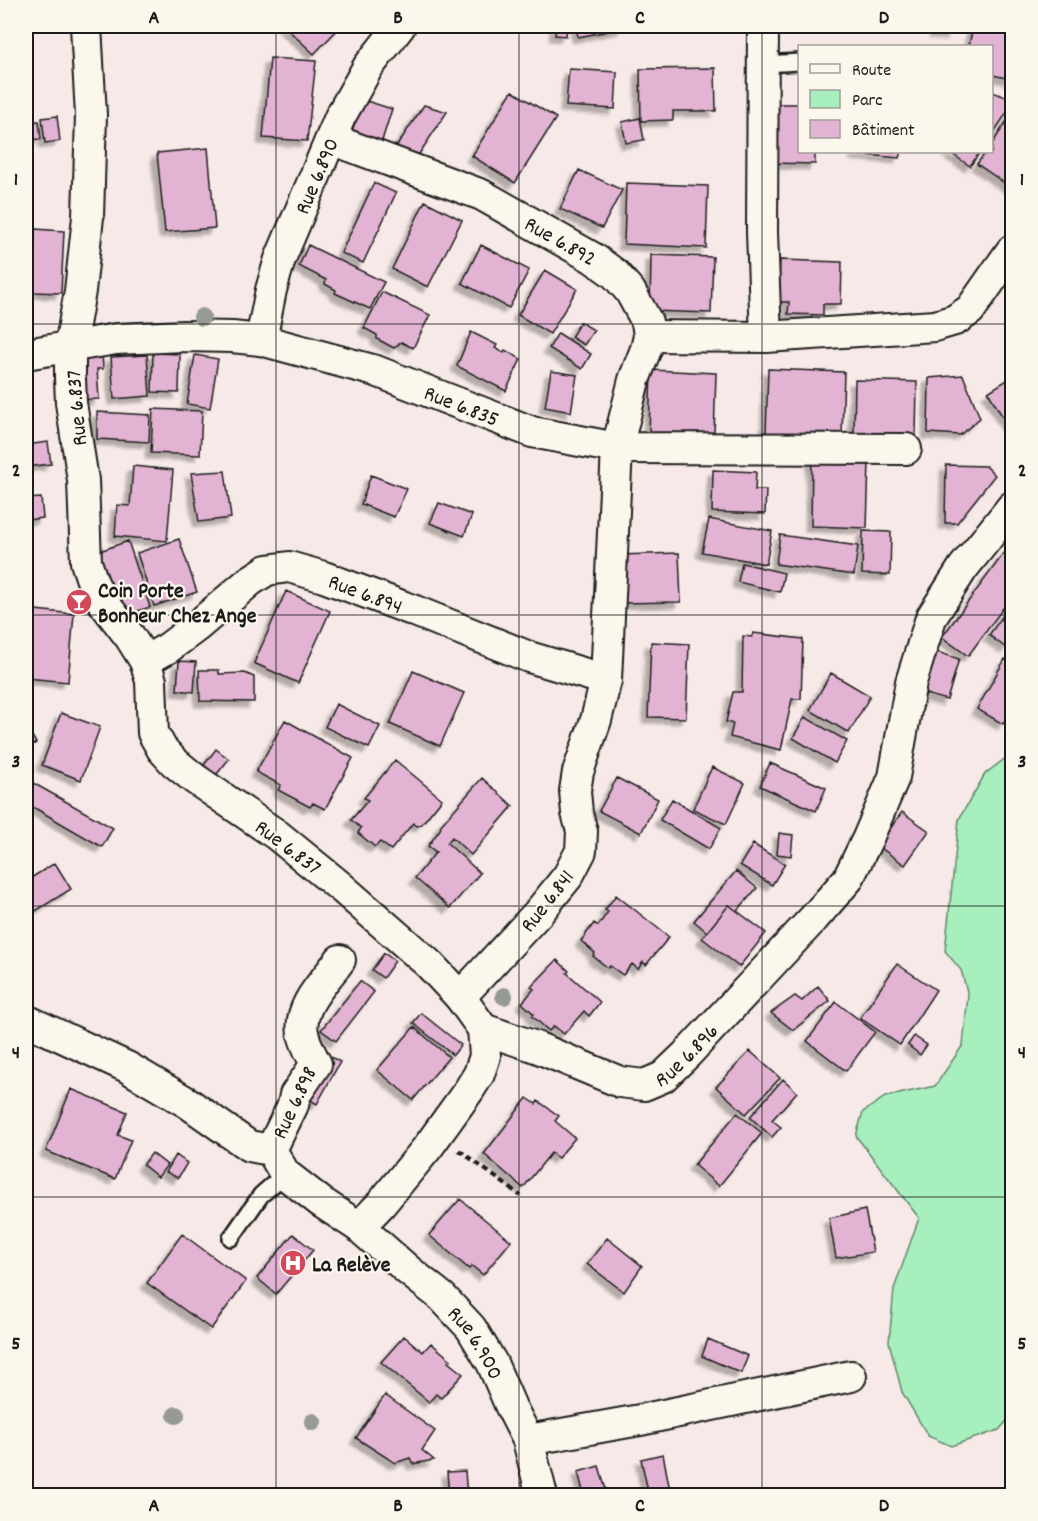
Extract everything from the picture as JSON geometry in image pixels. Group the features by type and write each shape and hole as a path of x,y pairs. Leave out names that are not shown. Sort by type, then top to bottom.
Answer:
{"street":[{"name":"Rue 6.837","path":"86,26 91,115 88,217 80,291 70,347 71,403 83,480 87,562 93,583 103,602 145,661 151,681 153,733 162,749 174,762 277,835 318,868 429,964 460,997 483,1029"},
{"name":"Rue 6.890","path":"261,340 280,259 340,117 368,68 400,26"},
{"path":"763,26 762,232 766,337"},
{"name":"Rue 6.892","path":"331,138 482,195 593,258 615,274 630,291 647,322 649,336"},
{"path":"617,448 634,380 649,336 766,337 935,326 955,320 970,310 1012,250"},
{"name":"Rue 6.835","path":"26,354 116,339 184,336 261,340 376,371 532,432 617,448 906,449"},
{"name":"Rue 6.841","path":"460,997 539,912 568,876 581,851 582,831 577,813 575,791 578,772 596,720 606,680 617,448"},
{"name":"Rue 6.896","path":"483,1029 536,1047 620,1082 644,1085 663,1077 679,1062 848,879 894,777 911,682 931,618 963,568 1012,507"},
{"name":"Rue 6.894","path":"145,661 168,648 196,627 250,581 267,570 289,567 324,577 405,607 529,657 606,680"},
{"name":"Rue 6.898","path":"278,1162 295,1095 316,1064 303,1033 302,1016 340,960"},
{"path":"26,1020 128,1067 188,1103 249,1146 278,1162 321,1202 359,1227 381,1204 456,1110 479,1074 485,1056 483,1029"},
{"name":"Rue 6.900","path":"359,1227 442,1297 471,1328 492,1363 528,1440 542,1496"},
{"path":"528,1440 640,1420 851,1376"}],"lane":[{"path":"763,64 798,62"},
{"path":"231,1238 261,1195 278,1162"}],"path":[{"path":"437,1133 520,1196"}],"green space":[{"path":"1012,753 1012,1415 999,1430 951,1446 928,1436 902,1392 889,1342 894,1289 919,1218 856,1136 863,1112 885,1097 935,1086 963,1045 968,995 961,970 945,951 959,819 985,774"}],"building":[{"path":"284,26 341,26 314,54"},
{"path":"556,26 567,26 566,36 555,35"},
{"path":"576,26 623,26 624,28 578,37"},
{"path":"936,26 953,26 952,34 935,32"},
{"path":"973,26 1012,26 1012,79 993,75 993,45 969,45"},
{"path":"270,58 316,61 307,141 263,138"},
{"path":"715,68 716,111 673,111 673,120 641,121 640,69"},
{"path":"569,69 617,72 615,109 566,106"},
{"path":"512,91 556,118 515,183 472,156"},
{"path":"993,92 1012,99 1012,105 993,134"},
{"path":"357,98 392,109 380,147 346,136"},
{"path":"771,104 798,104 798,153 815,153 815,164 770,163"},
{"path":"424,105 447,112 413,163 390,156"},
{"path":"1012,113 1012,188 977,164 985,153 993,153 993,142"},
{"path":"57,116 60,141 45,143 42,118"},
{"path":"640,118 644,140 626,143 622,122"},
{"path":"39,121 41,139 26,140 26,122"},
{"path":"208,148 215,228 165,232 157,153"},
{"path":"856,153 901,153 899,158"},
{"path":"950,153 979,153 970,166"},
{"path":"579,170 622,190 602,228 560,209"},
{"path":"374,183 396,193 363,263 341,253"},
{"path":"626,183 708,186 706,248 624,244"},
{"path":"425,201 462,220 428,287 392,269"},
{"path":"35,229 64,231 61,293 33,292"},
{"path":"308,245 384,282 370,309 335,293 336,290 325,284 326,280 299,266"},
{"path":"481,245 529,270 509,308 462,283"},
{"path":"651,255 713,257 711,313 650,311"},
{"path":"780,260 842,262 841,304 823,304 823,315 788,314 789,302 778,302"},
{"path":"545,270 577,289 550,334 518,315"},
{"path":"382,292 430,315 413,348 401,342 394,348 377,339 377,335 364,328"},
{"path":"580,322 594,330 584,345 571,337"},
{"path":"471,332 497,345 495,348 504,353 505,350 521,359 506,391 457,366"},
{"path":"558,333 591,354 582,369 549,348"},
{"path":"102,353 103,369 97,369 99,399 77,400 74,354"},
{"path":"153,353 180,354 179,393 152,392"},
{"path":"147,355 150,396 114,399 111,357"},
{"path":"195,355 218,359 210,408 187,404"},
{"path":"768,369 844,372 842,436 766,434"},
{"path":"651,370 716,373 714,436 649,434"},
{"path":"551,371 577,375 571,412 545,407"},
{"path":"963,375 980,418 960,435 928,433 929,378"},
{"path":"1012,377 1012,433 988,392"},
{"path":"855,380 917,382 916,437 854,435"},
{"path":"153,409 202,411 200,455 151,453"},
{"path":"97,412 150,415 149,442 97,439"},
{"path":"48,442 51,464 26,467 26,445"},
{"path":"812,459 869,461 867,528 811,526"},
{"path":"946,465 986,466 995,475 957,523 945,523"},
{"path":"133,466 173,470 167,541 115,536 117,505 130,506"},
{"path":"713,470 756,472 755,490 766,490 765,514 712,512"},
{"path":"225,471 231,518 199,522 191,473"},
{"path":"371,475 407,489 394,517 361,504"},
{"path":"41,498 43,518 26,520 26,499"},
{"path":"439,503 472,515 464,536 430,523"},
{"path":"709,519 772,531 766,564 702,552"},
{"path":"863,531 891,532 890,575 862,574"},
{"path":"780,535 858,546 854,575 776,564"},
{"path":"179,539 197,592 154,606 137,553"},
{"path":"128,541 150,607 119,617 97,552"},
{"path":"1007,549 1012,553 1012,596 968,656 942,637"},
{"path":"679,553 681,602 620,603 619,555"},
{"path":"742,563 784,573 780,592 738,582"},
{"path":"286,591 330,611 298,683 254,663"},
{"path":"1012,603 1012,639 1006,648 989,635"},
{"path":"35,610 74,614 68,682 26,678 26,633 33,634"},
{"path":"753,633 803,639 801,699 792,699 781,750 730,737 733,724 726,722 733,692 742,692 743,636 752,637"},
{"path":"651,642 689,644 686,718 648,717"},
{"path":"928,649 959,659 947,700 915,691"},
{"path":"1005,659 1012,663 1012,707 1003,724 977,709"},
{"path":"179,661 196,662 194,692 177,690"},
{"path":"199,670 219,670 219,674 245,673 254,677 254,702 200,701"},
{"path":"413,671 464,693 440,746 390,724"},
{"path":"831,673 870,696 849,733 810,710"},
{"path":"336,704 380,726 369,748 325,727"},
{"path":"61,713 100,727 81,780 42,765"},
{"path":"805,717 847,741 835,763 793,738"},
{"path":"285,720 353,758 325,809 313,803 310,807 278,790 281,785 256,772"},
{"path":"26,726 36,743 26,749"},
{"path":"216,749 229,759 216,775 204,765"},
{"path":"395,760 442,799 421,825 417,826 413,823 391,850 380,842 375,847 358,833 361,828 351,820 368,800 364,798"},
{"path":"770,763 826,788 816,811 760,786"},
{"path":"712,767 745,783 726,824 693,809"},
{"path":"482,778 513,806 471,855 452,837 447,843 480,873 450,908 415,878 436,852 428,846 441,828 440,826"},
{"path":"617,778 658,799 641,833 599,811"},
{"path":"26,779 113,828 102,847 26,803"},
{"path":"672,799 721,828 709,849 660,820"},
{"path":"902,812 929,831 905,865 878,846"},
{"path":"779,833 793,835 791,856 777,854"},
{"path":"753,844 785,864 772,885 740,865"},
{"path":"55,863 71,889 26,917 26,881"},
{"path":"736,871 757,888 737,911 729,905 707,932 694,921"},
{"path":"616,895 669,937 646,965 643,962 638,969 632,964 623,975 610,966 608,968 593,956 595,953 581,941 594,923 598,926 608,912 605,910"},
{"path":"729,905 766,933 739,967 702,938"},
{"path":"384,953 395,961 383,978 372,970"},
{"path":"557,960 569,971 567,973 600,1002 589,1016 584,1011 564,1034 554,1026 549,1031 532,1016 534,1014 522,1003 534,989 531,987"},
{"path":"897,964 936,990 900,1045 860,1018"},
{"path":"360,981 374,992 336,1041 321,1030"},
{"path":"818,986 830,1001 793,1030 771,1013 795,996 802,1001"},
{"path":"836,1002 875,1032 846,1071 807,1041"},
{"path":"421,1013 461,1045 453,1055 413,1023"},
{"path":"414,1027 449,1057 413,1100 377,1070"},
{"path":"914,1036 927,1045 920,1055 908,1045"},
{"path":"750,1051 780,1078 746,1114 716,1087"},
{"path":"328,1055 340,1062 317,1104 305,1097"},
{"path":"783,1079 797,1092 772,1120 781,1127 772,1137 750,1117"},
{"path":"71,1089 127,1112 118,1135 131,1140 115,1179 46,1151"},
{"path":"527,1098 536,1104 538,1101 559,1116 555,1121 575,1138 558,1158 551,1153 523,1188 484,1154"},
{"path":"737,1113 762,1133 719,1186 694,1165"},
{"path":"152,1153 167,1165 158,1177 143,1165"},
{"path":"176,1155 187,1163 178,1178 166,1172"},
{"path":"460,1199 511,1241 483,1275 472,1266 469,1269 429,1235"},
{"path":"865,1210 873,1252 836,1258 829,1218"},
{"path":"182,1234 246,1281 211,1329 147,1283"},
{"path":"293,1234 313,1250 276,1294 257,1278"},
{"path":"607,1238 642,1266 624,1292 587,1264"},
{"path":"404,1336 423,1352 431,1343 451,1360 448,1362 463,1374 441,1398 436,1394 429,1402 381,1362"},
{"path":"708,1339 748,1356 741,1373 702,1356"},
{"path":"385,1395 435,1431 422,1450 434,1460 413,1464 410,1458 395,1463 356,1438"},
{"path":"663,1454 671,1496 649,1496 641,1459"},
{"path":"599,1466 606,1490 584,1495 578,1472"},
{"path":"465,1471 467,1496 449,1496 447,1472"}],"place":[{"name":"Coin Porte Bonheur Chez Ange","path":"79,602"},
{"name":"La Relève","path":"293,1263"}]}
